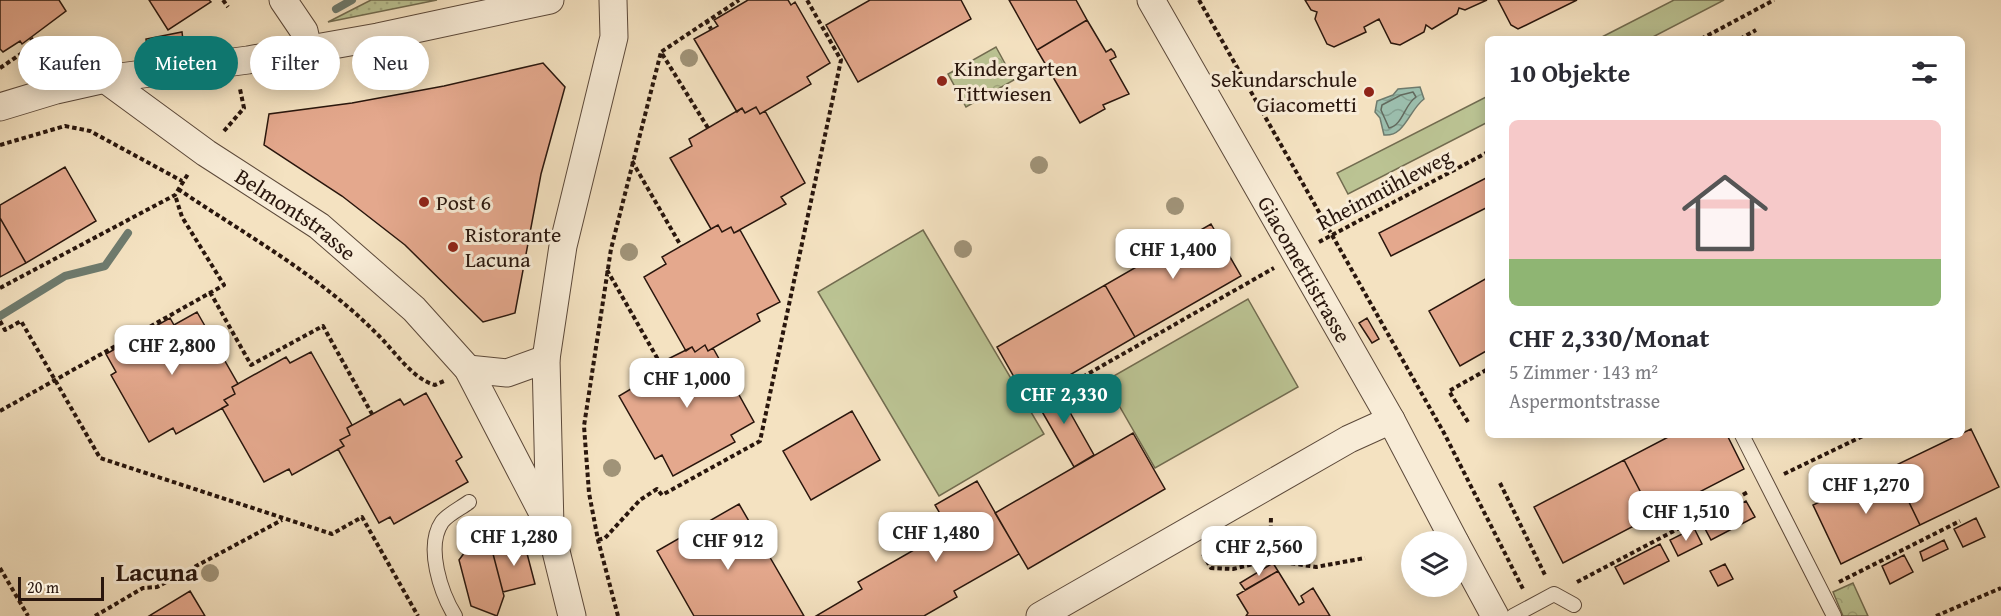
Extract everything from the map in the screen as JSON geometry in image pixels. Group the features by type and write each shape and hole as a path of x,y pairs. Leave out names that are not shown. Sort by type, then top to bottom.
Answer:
{"street":[{"path":"283,0 305,36"},
{"path":"340,43 550,0"},
{"name":"Belmontstrasse","path":"572,616 550,527 546,359 563,246 614,37 613,0"},
{"name":"Giacomettistrasse","path":"1151,0 1391,420 1450,531"},
{"path":"0,107 56,90"},
{"name":"Belmontstrasse","path":"120,90 206,153 319,226 414,309 460,375 550,527"},
{"path":"460,375 507,373 546,359"},
{"path":"1040,616 1349,439 1391,420"},
{"name":"Giacomettistrasse","path":"1467,564 1495,616"}],"lane":[{"path":"1744,438 1834,616"},
{"path":"455,616 438,572 435,541 442,521 469,502"},
{"path":"1513,616 1554,594 1574,605"}],"path":[{"path":"223,0 228,8"},
{"path":"618,616 598,540 589,493 584,426 607,269 632,160 661,52 739,0"},
{"path":"598,540 605,538 640,500 657,489 662,495 760,441 841,60 807,0"},
{"path":"1199,0 1444,434 1532,606"},
{"path":"1707,36 1774,0"},
{"path":"706,20 711,29"},
{"path":"1745,36 1756,30"},
{"path":"661,52 708,128"},
{"path":"0,68 18,56"},
{"path":"0,288 175,195 182,181 244,108 238,74"},
{"path":"0,145 65,126 90,130 182,181"},
{"name":"Rheinmühleweg","path":"1063,388 1333,234 1485,154"},
{"path":"632,160 681,246"},
{"path":"178,189 261,240 343,304 375,332 419,377 435,385 460,375"},
{"path":"0,411 224,285 182,217 175,195"},
{"path":"607,269 660,363"},
{"path":"210,292 251,364 323,326 372,414"},
{"path":"0,321 5,330 21,321 100,458 332,534 362,517 418,616"},
{"path":"1468,422 1449,391 1485,371"},
{"path":"1500,483 1554,594 1767,482 1859,438"},
{"path":"1260,490 1271,513 1270,560"},
{"path":"95,616 143,588 158,587 282,519"},
{"path":"1822,590 1960,521"},
{"path":"1190,530 1211,568 1233,569 1270,560 1316,567 1365,558"},
{"path":"0,568 28,616"},
{"path":"1936,616 2001,588"}],"green space":[{"path":"371,0 437,0 328,22"},
{"path":"1674,0 1724,0 1655,36 1604,36"},
{"path":"996,47 1014,80 966,107 948,74"},
{"path":"1485,98 1485,124 1348,194 1337,173"},
{"path":"923,230 1044,434 939,496 818,292"},
{"path":"1248,299 1298,387 1155,468 1105,381"},
{"path":"1853,583 1868,616 1843,616 1833,592"}],"water":[{"path":"1420,87 1424,99 1397,132 1384,135 1380,118 1375,112 1377,101 1393,95 1398,89"}],"building":[{"path":"0,0 59,0 66,11 33,36 18,36 18,42 3,52 0,49"},
{"path":"149,0 209,0 211,2 168,30"},
{"path":"748,0 788,0 791,5 795,2 830,63 807,77 811,84 760,114 756,107 745,113 742,108 737,112 694,39 718,26 714,20"},
{"path":"870,0 961,0 971,19 858,82 826,25"},
{"path":"1009,0 1076,0 1087,20 1037,50"},
{"path":"1305,0 1487,0 1465,10 1459,8 1457,14 1432,29 1426,25 1424,32 1400,45 1391,43 1379,19 1364,27 1366,32 1334,47 1327,44 1315,19 1317,12 1311,10"},
{"path":"1498,0 1577,0 1518,29 1511,25"},
{"path":"1087,20 1106,52 1111,49 1114,52 1116,57 1110,60 1129,94 1103,105 1105,109 1080,123 1037,50"},
{"path":"182,32 182,36 161,36"},
{"path":"543,63 565,87 541,174 515,313 483,322 405,245 342,196 264,145 269,114 352,103 444,86"},
{"path":"756,107 760,114 765,111 805,183 781,197 786,204 734,233 731,227 722,232 718,225 711,229 670,158 692,146 689,139 742,108 745,113"},
{"path":"65,167 96,221 26,263 0,218 0,205"},
{"path":"1485,179 1485,209 1391,256 1379,233"},
{"path":"0,218 26,263 0,277"},
{"path":"1211,224 1241,276 1135,337 1105,285"},
{"path":"718,225 722,232 731,227 734,233 740,230 780,302 757,314 760,321 708,351 705,345 695,352 692,347 686,351 644,277 666,264 662,257"},
{"path":"1485,279 1485,352 1460,366 1429,311"},
{"path":"1105,285 1135,337 1027,400 997,347"},
{"path":"197,312 238,384 232,387 235,394 224,400 228,405 176,434 173,428 149,442 111,375 116,372 106,354 170,318 174,325"},
{"path":"1367,318 1379,339 1372,343 1359,323"},
{"path":"705,345 708,351 713,348 754,422 731,435 735,442 673,476 662,455 655,459 619,396 641,383 638,377 660,363 692,347 695,352"},
{"path":"311,352 352,425 347,428 350,435 340,440 344,446 292,475 289,469 264,482 222,408 228,405 224,400 235,394 232,387 286,357 290,363"},
{"path":"1054,384 1094,455 1074,467 1033,396"},
{"path":"426,393 462,457 456,461 468,482 394,524 390,517 379,523 338,449 344,446 340,440 350,435 347,428 400,399 404,405"},
{"path":"852,411 880,460 811,500 783,451"},
{"path":"1971,429 1999,487 1920,525 1892,467 1952,438 1965,438 1965,432"},
{"path":"1133,433 1165,489 1028,569 995,513"},
{"path":"1666,438 1728,438 1744,469 1653,516 1624,460"},
{"path":"1624,460 1653,516 1563,563 1534,507"},
{"path":"1892,467 1920,525 1841,564 1813,505"},
{"path":"977,481 1019,554 954,591 957,597 924,616 816,616 862,589 858,582 926,543 930,549 953,536 935,505"},
{"path":"1746,501 1755,517 1711,540 1702,523"},
{"path":"739,504 804,616 694,616 657,551"},
{"path":"1976,518 1985,537 1963,547 1954,529"},
{"path":"1694,528 1702,544 1678,556 1670,540"},
{"path":"476,537 492,550 504,596 497,616 471,606 459,560"},
{"path":"1944,540 1948,549 1923,561 1920,552"},
{"path":"524,542 535,584 503,592 492,550"},
{"path":"1660,544 1669,561 1624,584 1615,567"},
{"path":"1904,555 1913,572 1890,584 1882,566"},
{"path":"1273,563 1278,571 1245,590 1240,583"},
{"path":"1725,564 1733,579 1718,586 1710,571"},
{"path":"1278,571 1299,605 1304,602 1301,596 1313,588 1330,616 1246,616 1248,613 1237,595"},
{"path":"190,591 205,616 149,616"}],"waterway":[{"path":"336,9 352,0"},
{"path":"0,316 65,276 105,266 128,233"}],"place":[{"name":"Kindergarten Tittwiesen","path":"942,81"},
{"name":"Sekundarschule Giacometti","path":"1369,92"},
{"name":"Post 6","path":"424,202"},
{"name":"Ristorante Lacuna","path":"453,247"}],"district":[{"name":"Lacuna","path":"157,571"}]}
